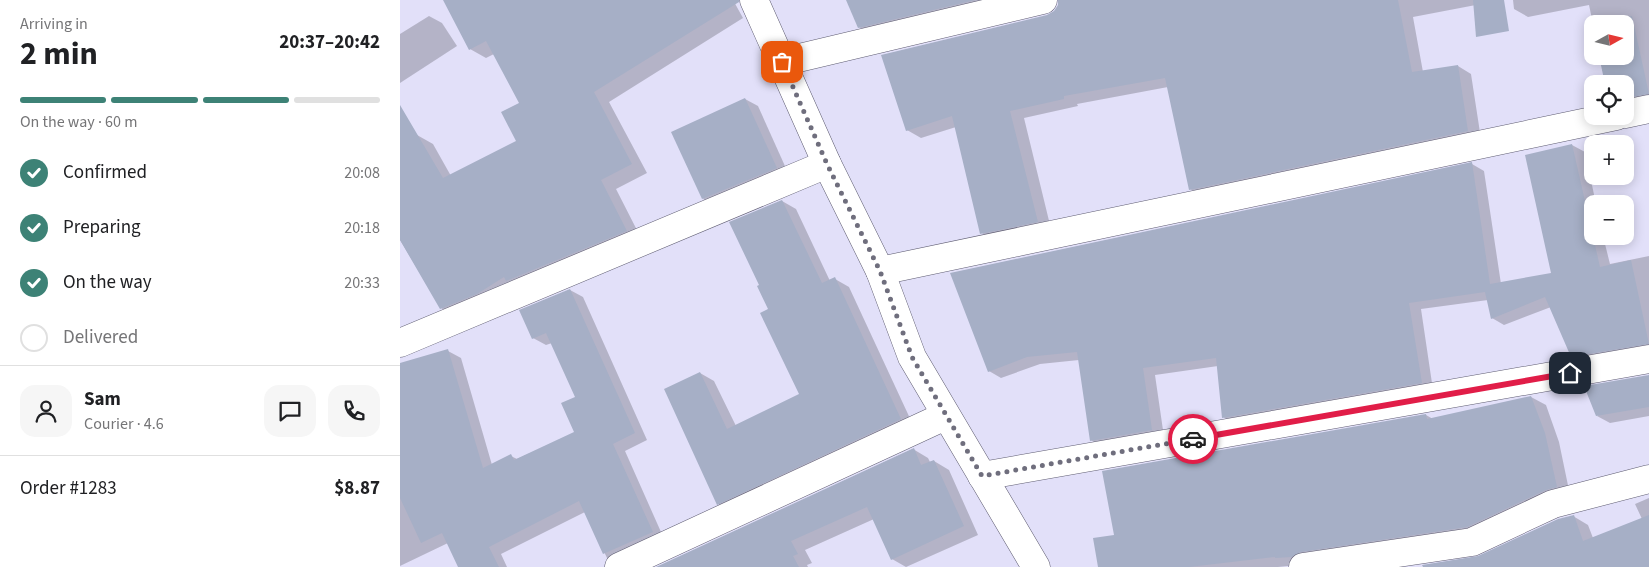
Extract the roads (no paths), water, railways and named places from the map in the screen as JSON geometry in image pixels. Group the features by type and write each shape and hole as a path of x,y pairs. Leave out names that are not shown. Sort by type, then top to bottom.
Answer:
{"street":[{"path":"754,0 827,164 880,271 912,357 945,416 1036,567"},
{"path":"782,62 1043,0"},
{"path":"1634,112 1649,109"},
{"path":"880,271 1584,123"},
{"path":"400,343 827,164"},
{"path":"982,476 1649,359"},
{"path":"619,567 945,416"},
{"path":"1303,567 1472,542 1553,504 1649,479"}]}
